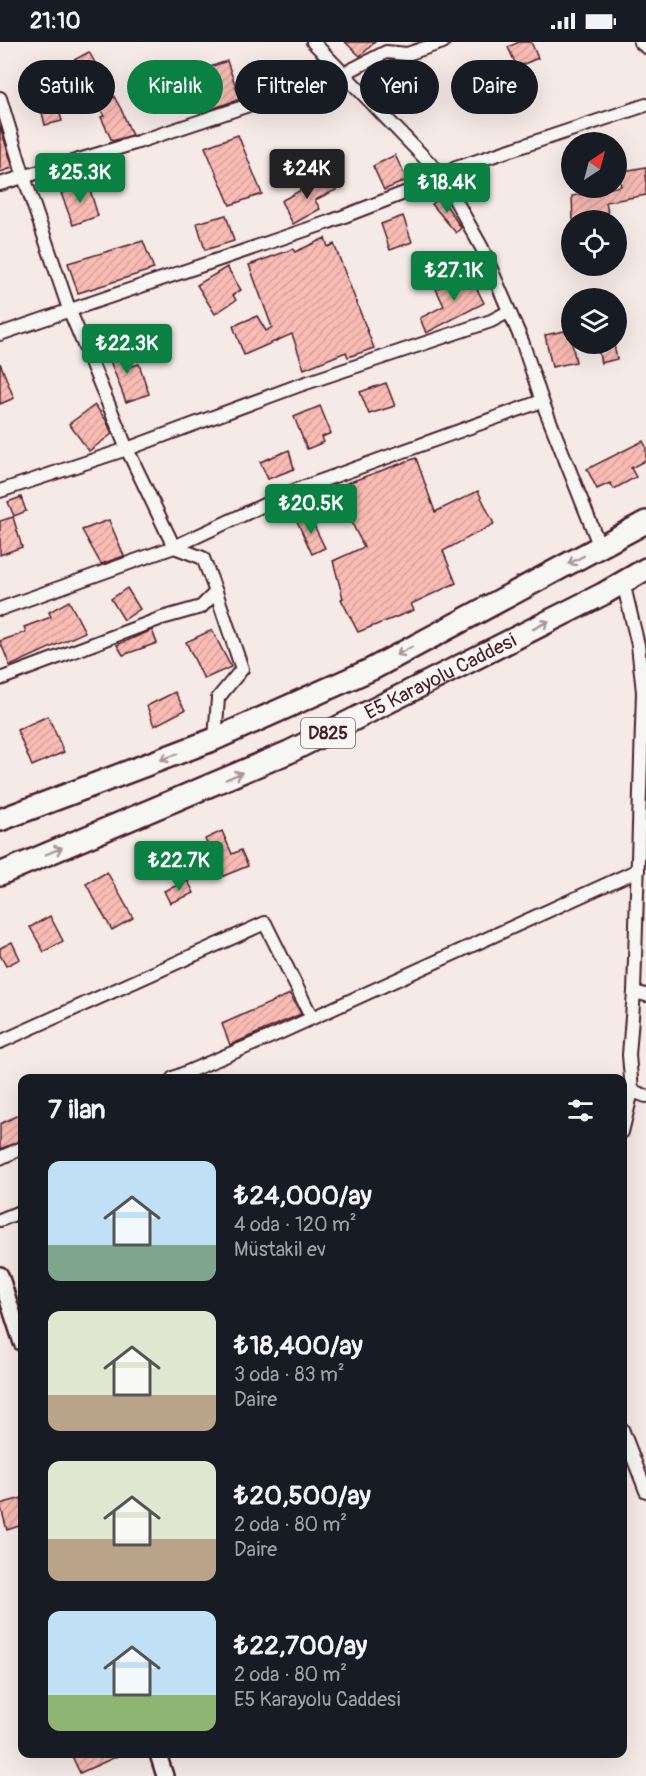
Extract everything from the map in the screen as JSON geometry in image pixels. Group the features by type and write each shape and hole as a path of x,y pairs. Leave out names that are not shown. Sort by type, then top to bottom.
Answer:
{"highway":[{"name":"E5 Karayolu Caddesi","path":"0,820 215,740 372,669 646,522"},
{"name":"E5 Karayolu Caddesi","path":"0,874 289,752 646,569"}],"street":[{"path":"314,42 332,60"},
{"path":"348,71 388,47 407,54 443,42"},
{"path":"640,42 646,47"},
{"path":"348,76 442,176 482,248 522,341 542,401 600,547"},
{"path":"0,98 69,309 127,449 174,547 202,558 242,669 218,699 215,740"},
{"path":"0,334 329,222 425,185 456,168 646,105"},
{"path":"0,184 235,109"},
{"path":"0,491 127,449 297,386 491,321 508,312"},
{"path":"0,609 174,547 296,490 542,401"},
{"path":"623,582 638,645 645,692 638,870 640,994 629,1055 632,1091 627,1112"},
{"path":"0,679 162,618 201,607 216,592"},
{"path":"182,1074 312,1018 638,870"},
{"path":"0,1042 265,922 312,1018"},
{"path":"632,1091 646,1096"},
{"path":"0,1158 18,1150"},
{"path":"0,1220 18,1212"},
{"path":"0,1275 18,1331"},
{"path":"627,1441 646,1491"},
{"path":"159,1758 165,1776"}],"building":[{"path":"345,42 375,42 360,56"},
{"path":"519,42 531,42 538,58 514,60 508,47"},
{"path":"89,52 93,60 74,60"},
{"path":"227,61 235,84 235,101 223,105 223,62"},
{"path":"115,98 132,135 112,141 101,117 104,116 103,114 115,114"},
{"path":"42,114 60,114 62,121 45,125"},
{"path":"0,126 13,168 0,172"},
{"path":"238,135 262,194 230,205 205,147"},
{"path":"395,155 407,180 384,190 373,166"},
{"path":"646,167 646,195 606,202 607,210 573,210 572,198 627,198 627,170"},
{"path":"330,177 336,190 315,200 320,209 293,224 281,201"},
{"path":"88,183 98,216 73,225 61,193"},
{"path":"441,197 461,228 456,233 432,204"},
{"path":"226,215 234,241 205,250 197,223"},
{"path":"403,216 412,242 390,250 381,224"},
{"path":"325,238 328,247 334,244 374,348 348,357 346,352 304,369 292,334 244,355 233,326 257,316 266,331 272,327 249,265 293,249 295,252"},
{"path":"143,241 154,269 78,293 68,263"},
{"path":"227,267 241,290 233,295 236,300 215,314 197,285"},
{"path":"469,273 484,303 426,333 420,318 444,306 436,289"},
{"path":"561,332 561,354 574,354 576,362 552,367 545,335"},
{"path":"108,337 125,368 139,364 149,394 126,402 102,340"},
{"path":"599,354 616,354 617,359 601,363"},
{"path":"0,363 14,398 0,404"},
{"path":"386,383 395,406 369,414 360,392"},
{"path":"95,405 106,420 112,434 89,451 69,424"},
{"path":"320,406 331,433 322,437 324,442 307,449 294,417"},
{"path":"643,441 646,447 646,460 631,468 636,477 614,489 610,483 597,489 587,469"},
{"path":"289,450 294,469 268,479 260,462"},
{"path":"416,458 435,512 478,491 494,524 443,551 456,583 411,604 414,610 358,632 341,599 343,598 333,561 364,547 341,502 320,509 316,498 344,488 342,485"},
{"path":"21,497 26,511 14,516 8,502"},
{"path":"309,515 325,548 312,554 297,521"},
{"path":"13,517 22,547 0,555 0,521"},
{"path":"109,520 124,556 101,564 82,530"},
{"path":"127,588 140,609 124,620 111,599"},
{"path":"69,601 85,632 10,666 0,641 26,632 24,627 51,617 49,612"},
{"path":"152,630 157,643 123,655 117,645"},
{"path":"212,630 231,667 204,679 186,642"},
{"path":"175,692 185,710 154,726 147,706"},
{"path":"48,716 64,752 32,766 17,730"},
{"path":"222,831 232,854 241,850 248,866 221,877 205,839"},
{"path":"107,872 133,918 112,930 86,884"},
{"path":"188,881 194,893 170,903 164,891"},
{"path":"50,916 63,941 44,952 30,927"},
{"path":"12,942 20,959 6,966 0,955 0,948"},
{"path":"290,994 301,1014 230,1045 222,1024"},
{"path":"18,1115 18,1142 0,1149 0,1124"},
{"path":"18,1499 18,1526 7,1530 0,1504"},
{"path":"73,1758 113,1758 80,1773"}]}
